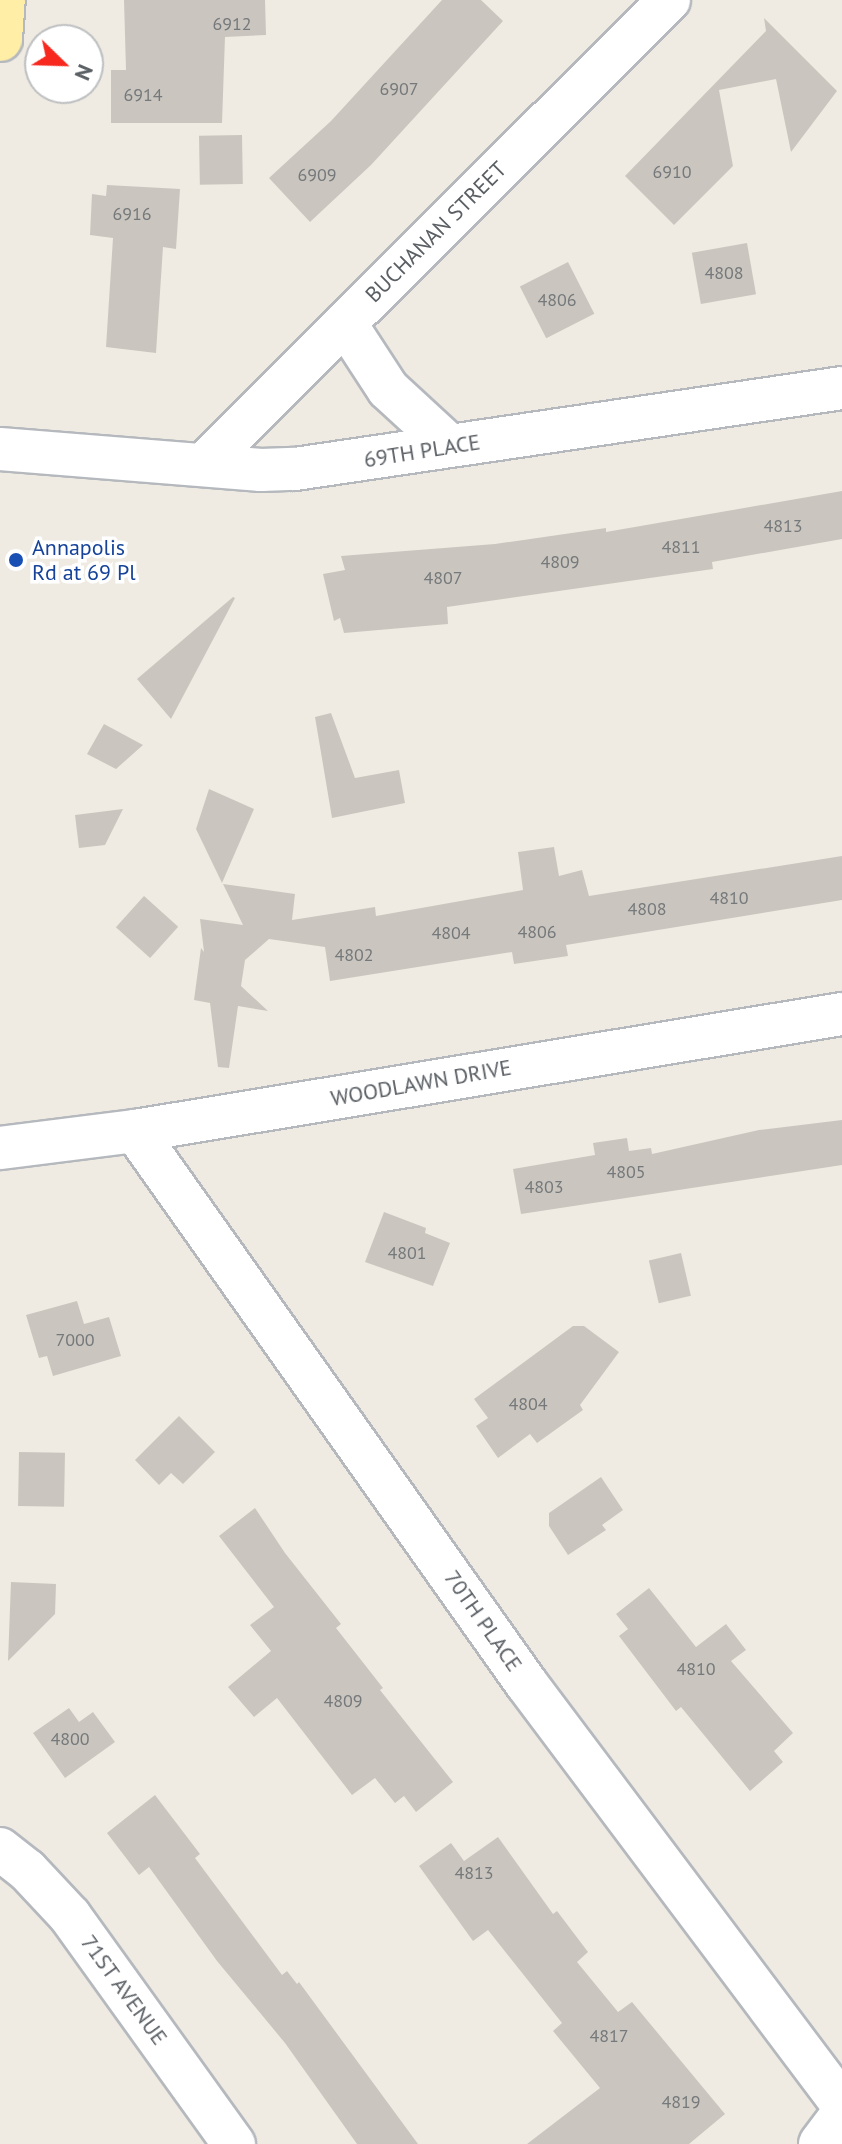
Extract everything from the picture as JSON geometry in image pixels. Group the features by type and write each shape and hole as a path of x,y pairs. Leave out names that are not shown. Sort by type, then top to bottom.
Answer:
{"main road":[{"path":"0,39 3,0"}],"street":[{"name":"BUCHANAN STREET","path":"204,464 669,0"},
{"path":"345,323 388,389 450,446"},
{"name":"69TH PLACE","path":"0,449 261,470 323,467 842,388"},
{"name":"WOODLAWN DRIVE","path":"0,1148 135,1131 842,1014"},
{"name":"70TH PLACE","path":"135,1131 526,1683 842,2104"},
{"name":"71ST AVENUE","path":"0,1849 27,1870 70,1916 234,2144"},
{"path":"821,2144 842,2116"}],"building":[{"path":"124,0 265,0 266,35 225,37 222,123 111,123 111,70 126,70"},
{"path":"442,0 481,0 503,21 371,165 310,222 269,178 331,121"},
{"path":"764,18 837,91 791,152 776,79 719,90 733,166 674,225 625,176 766,31"},
{"path":"242,135 243,184 200,185 199,136"},
{"path":"107,185 180,189 176,249 163,247 156,353 106,347 113,238 90,235 92,194 106,196"},
{"path":"747,243 756,294 701,304 692,253"},
{"path":"568,262 594,314 546,338 520,287"},
{"path":"842,491 842,539 712,562 713,569 447,607 448,624 344,633 340,618 334,621 323,574 345,570 341,556 495,544 606,528 606,532"},
{"path":"235,598 171,719 137,679"},
{"path":"331,713 355,778 399,770 405,803 332,818 315,717"},
{"path":"104,724 143,745 116,769 87,754"},
{"path":"209,789 254,809 222,883 196,829"},
{"path":"123,809 105,845 79,848 75,815"},
{"path":"554,847 559,876 582,870 589,896 842,856 842,900 566,945 568,956 514,964 512,952 330,981 325,947 269,939 245,960 241,986 268,1011 238,1006 229,1068 218,1067 210,1003 194,1000 201,948 204,952 200,919 243,925 223,884 295,894 292,920 375,907 376,916 523,890 518,852"},
{"path":"144,896 178,927 150,958 116,927"},
{"path":"842,1120 842,1165 521,1214 513,1169 595,1155 593,1143 627,1138 629,1151 651,1148 652,1154 759,1130"},
{"path":"384,1212 426,1228 425,1233 450,1243 433,1286 365,1262"},
{"path":"681,1253 691,1296 659,1303 649,1260"},
{"path":"77,1301 84,1324 109,1317 121,1356 53,1376 47,1356 39,1358 26,1315"},
{"path":"573,1326 584,1326 619,1352 580,1405 583,1410 537,1443 530,1434 498,1458 476,1426 488,1418 474,1399"},
{"path":"179,1416 215,1452 183,1484 171,1473 159,1485 135,1460"},
{"path":"19,1452 65,1453 64,1507 18,1506"},
{"path":"601,1477 623,1510 602,1525 606,1530 568,1555 549,1526 549,1513"},
{"path":"255,1508 285,1553 341,1624 336,1628 383,1688 380,1690 453,1782 416,1812 404,1796 395,1803 375,1778 352,1795 277,1698 254,1717 228,1687 271,1651 250,1625 274,1607 219,1536"},
{"path":"11,1582 56,1584 55,1614 8,1661"},
{"path":"649,1588 696,1647 726,1624 746,1650 731,1661 793,1733 774,1751 783,1762 750,1791 681,1707 676,1711 619,1636 628,1629 616,1614"},
{"path":"69,1708 79,1722 93,1712 115,1742 65,1778 33,1733"},
{"path":"155,1795 200,1854 195,1858 282,1975 287,1971 297,1984 299,1982 418,2144 357,2144 285,2043 217,1961 149,1867 139,1875 107,1833"},
{"path":"498,1837 553,1914 557,1911 588,1952 577,1962 618,2012 632,2002 725,2114 689,2144 527,2144 600,2088 553,2031 562,2023 488,1930 473,1941 419,1866 451,1843 464,1861"}],"place":[{"name":"Annapolis Rd at 69 Pl","path":"16,560"}]}
